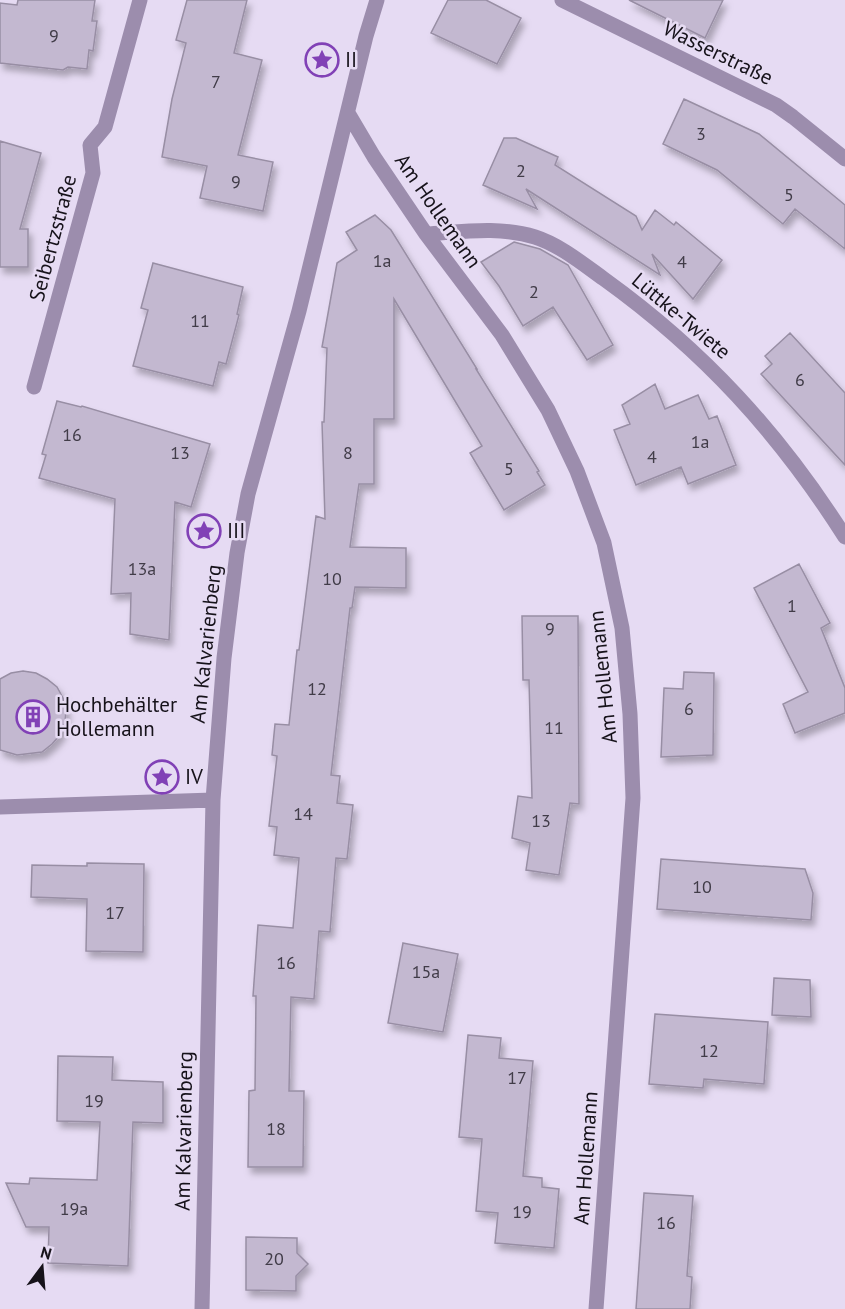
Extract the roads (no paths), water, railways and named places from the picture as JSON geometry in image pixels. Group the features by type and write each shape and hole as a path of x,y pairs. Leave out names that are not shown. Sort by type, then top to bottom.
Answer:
{"street":[{"name":"Seibertzstraße","path":"34,387 93,174 90,145 105,127 140,0"},
{"name":"Am Kalvarienberg","path":"202,1309 213,800 224,658 248,494 299,311 376,0"},
{"name":"Wasserstraße","path":"562,0 768,101 793,117 845,159"},
{"name":"Am Hollemann","path":"348,113 374,157 426,234 502,334 548,410 577,471 604,543 622,628 630,714 633,798 596,1309"},
{"name":"Lüttke-Twiete","path":"426,234 488,231 519,233 534,237 566,252 643,307 682,340 735,392 788,454 845,537"},
{"path":"0,807 213,800"}],"place":[{"name":"II","path":"322,60"},
{"name":"III","path":"204,531"},
{"name":"Hochbehälter Hollemann","path":"33,717"},
{"name":"IV","path":"162,777"}]}
